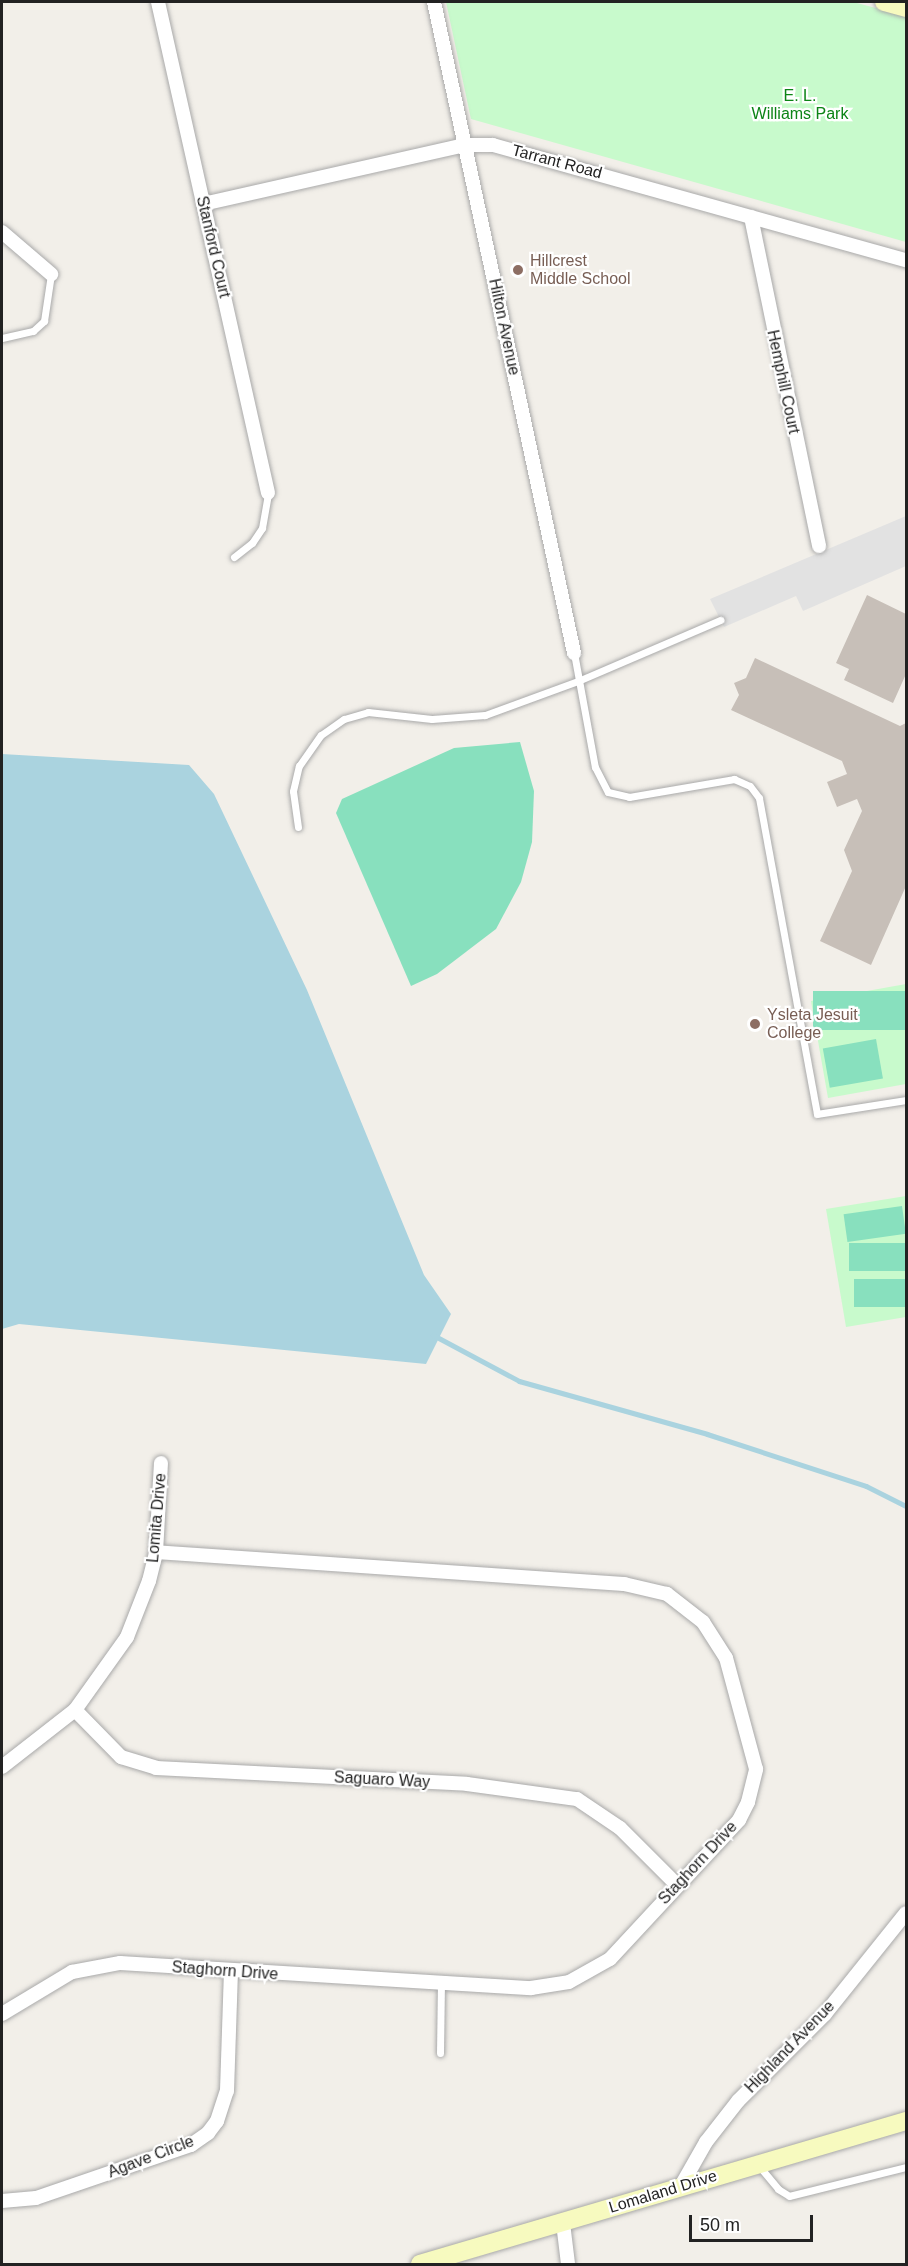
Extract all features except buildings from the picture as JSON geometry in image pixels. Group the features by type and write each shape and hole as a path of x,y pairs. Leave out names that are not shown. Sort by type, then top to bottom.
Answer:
{"main road":[{"path":"884,2 906,8"},
{"name":"Lomaland Drive","path":"420,2265 906,2121"}],"street":[{"name":"Stanford Court","path":"158,2 268,493"},
{"name":"Hilton Avenue","path":"434,2 574,653"},
{"name":"Tarrant Road","path":"203,204 465,145 504,148 906,260"},
{"name":"Hemphill Court","path":"751,217 819,546"},
{"path":"2,232 51,274"},
{"name":"Lomita Drive","path":"2,1767 75,1710 127,1637 149,1581 156,1552 161,1463"},
{"name":"Staghorn Drive","path":"2,2014 49,1982 96,1966 120,1963 231,1972 531,1988 569,1982 610,1959 739,1820 748,1802 756,1769 726,1658 703,1622 684,1605 651,1588 624,1584 156,1552"},
{"name":"Saguaro Way","path":"75,1710 121,1757 156,1768 467,1784 577,1799 620,1828 677,1885"},
{"name":"Highland Avenue","path":"681,2186 706,2142 738,2101 825,2014 906,1913"},
{"name":"Agave Circle","path":"2,2201 36,2198 191,2145 208,2133 217,2121 227,2091 231,1972"},
{"path":"563,2223 568,2265"}],"lane":[{"path":"2,338 33,331 44,321 51,274"},
{"path":"234,557 252,543 262,528 268,493"},
{"path":"298,827 293,791 299,766 314,742 337,723 368,712 432,719 485,715 578,681 720,620"},
{"path":"574,653 595,767 608,792 629,797 734,779 750,786 759,798 818,1114 906,1100"},
{"path":"440,2053 441,1983"},
{"path":"758,2164 778,2189 789,2196 906,2167"}],"green space":[{"name":"E. L. Williams Park","path":"446,2 853,2 906,16 906,242 471,119"},
{"path":"520,742 534,791 532,842 521,882 496,929 437,974 411,986 336,813 342,799 454,748"},
{"path":"906,984 906,1084 828,1098 811,1001"},
{"path":"813,991 906,991 906,1030 813,1030"},
{"path":"876,1039 883,1078 830,1088 823,1048"},
{"path":"906,1196 906,1317 846,1327 826,1209"},
{"path":"902,1206 906,1234 847,1242 844,1214"},
{"path":"849,1243 906,1243 906,1271 849,1271"},
{"path":"854,1279 906,1279 906,1307 854,1307"}],"shaded area":[{"path":"906,516 906,566 803,611 796,596 724,627 710,599"}],"water":[{"path":"2,754 189,765 214,794 307,990 424,1275 451,1314 426,1364 19,1324 2,1329"}],"waterway":[{"path":"433,1335 519,1381 707,1434 866,1486 906,1506"}],"place":[{"name":"Hillcrest Middle School","path":"518,270"},
{"name":"Ysleta Jesuit College","path":"755,1024"}]}
